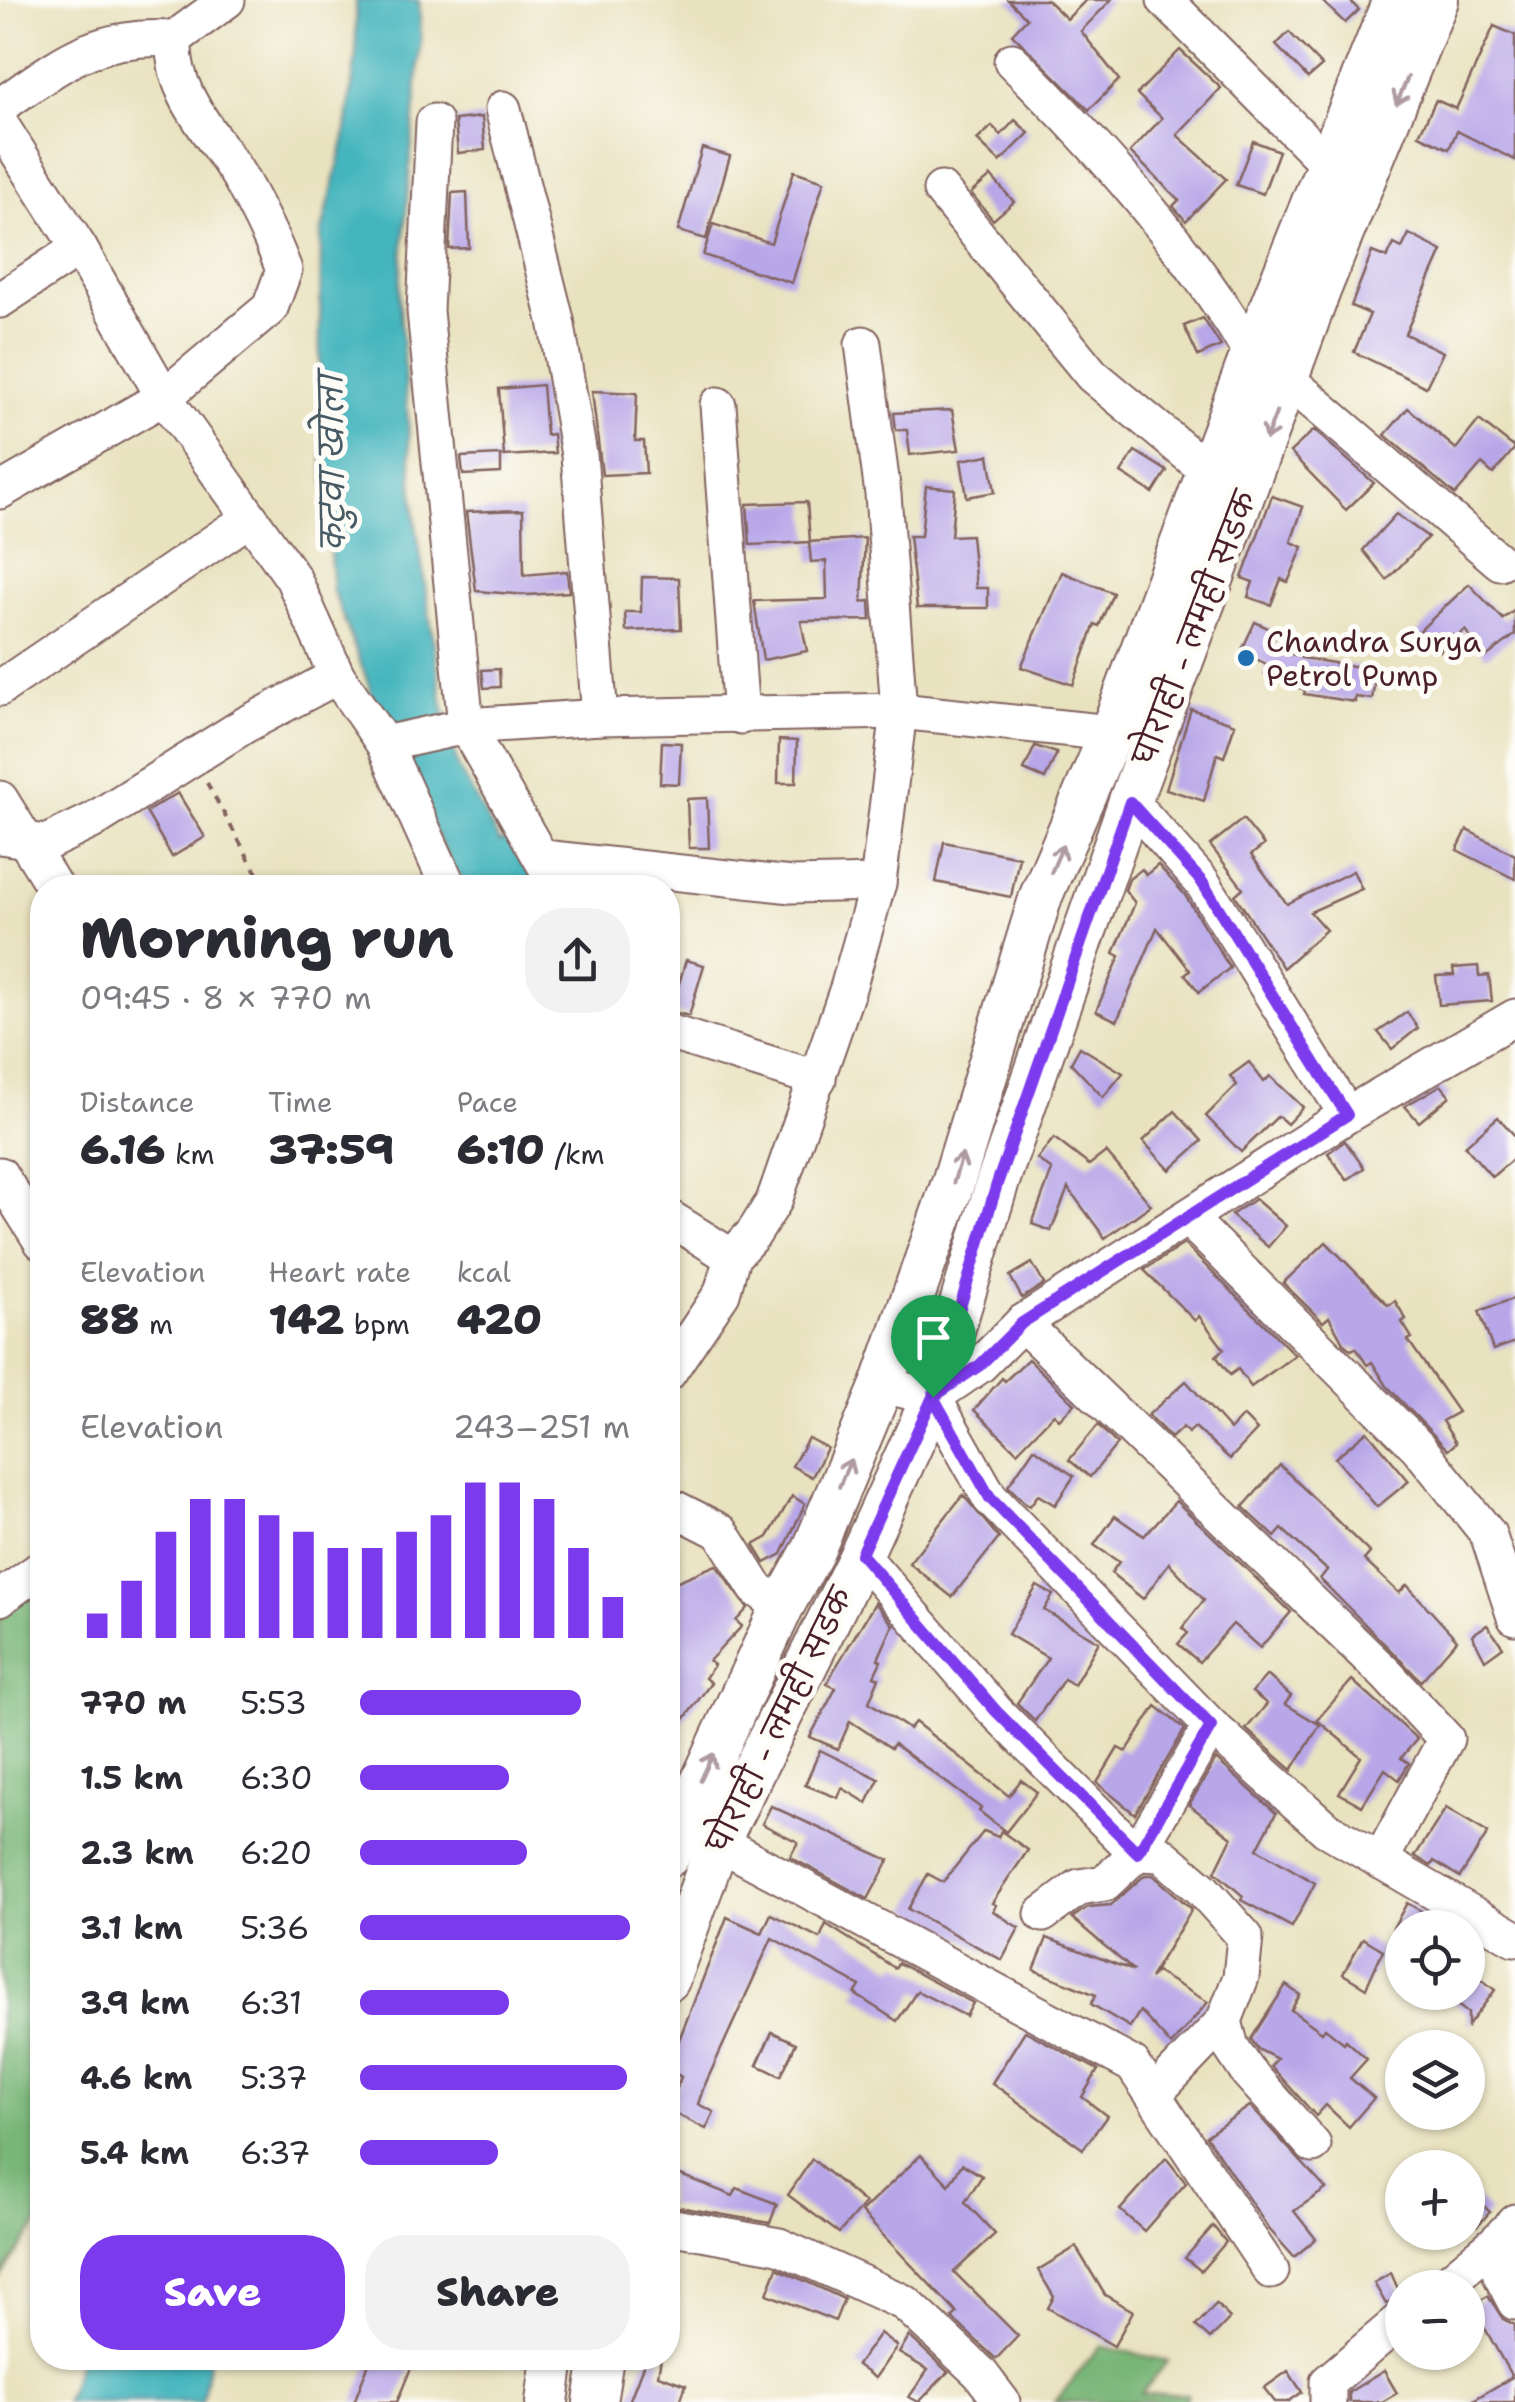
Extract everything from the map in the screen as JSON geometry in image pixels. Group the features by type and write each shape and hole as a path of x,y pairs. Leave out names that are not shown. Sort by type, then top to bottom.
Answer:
{"main road":[{"name":"घोराही - लमही सडक","path":"680,1947 718,1842 861,1554 933,1397 997,1184 1130,802 1320,288 1437,0"},
{"name":"घोराही - लमही सडक","path":"680,1830 782,1607 813,1551 882,1385 953,1183 1041,896 1111,733 1207,470 1387,3"},
{"path":"547,2402 552,2370"},
{"path":"596,2402 600,2370"}],"street":[{"path":"0,106 79,52 134,37 174,39 227,0"},
{"path":"1165,0 1326,163"},
{"path":"0,491 164,397 270,308 284,270 246,189 180,84 173,65 174,39"},
{"path":"1012,61 1099,148 1180,246 1252,354"},
{"path":"504,109 556,320 580,455 600,717"},
{"path":"434,122 425,311 466,726 550,873 590,875"},
{"path":"0,124 79,248 164,397 293,578 337,676 384,744 442,875"},
{"path":"941,190 1092,374 1207,470"},
{"path":"0,300 79,248"},
{"path":"680,1356 722,1293 732,1257 754,1234 774,1200 818,1079 878,883 899,710 882,494 863,344"},
{"path":"1288,380 1500,562"},
{"path":"718,405 741,716"},
{"path":"0,688 248,520"},
{"path":"12,838 46,842 92,821 192,756 337,676"},
{"path":"384,744 466,726 600,717 899,710 1111,733"},
{"path":"0,800 12,838 44,875"},
{"path":"1130,802 1202,882 1347,1115"},
{"path":"680,879 792,885 878,883"},
{"path":"933,1397 980,1365 1022,1323 1347,1115 1515,1017"},
{"path":"680,1036 818,1079"},
{"path":"0,1175 30,1223"},
{"path":"1188,1218 1429,1461 1488,1534 1515,1617"},
{"path":"680,1224 732,1257"},
{"path":"1022,1323 1387,1675 1446,1740 1380,1861"},
{"path":"882,1385 933,1397 990,1498 1211,1726 1326,1829 1514,1938"},
{"path":"680,1511 721,1532 756,1588 782,1607"},
{"path":"861,1554 996,1711 1138,1853 1161,1854 1202,1889 1245,1937 1241,1977 1224,2022 1154,2093"},
{"path":"0,1598 30,1577"},
{"path":"1043,1914 1079,1887 1105,1883 1138,1853 1211,1726"},
{"path":"718,1842 1133,2066 1272,2271"},
{"path":"1224,2022 1231,2047 1246,2071 1313,2145"},
{"path":"680,2228 779,2246 905,2303 980,2374 1002,2402"},
{"path":"1462,2270 1505,2233"},
{"path":"1505,2233 1501,2275 1515,2302"},
{"path":"1328,2402 1328,2382 1385,2333"}],"path":[{"path":"192,756 258,875"}],"green space":[{"path":"30,1596 30,2235 0,2278 0,1614"},
{"path":"1100,2346 1168,2361 1141,2394 1188,2394 1184,2402 1055,2402"}],"water":[{"name":"कटुवा खोला","path":"356,0 419,0 421,37 399,296 415,518 443,705 458,767 500,842 514,836 535,875 459,875 453,867 395,754 333,591 319,408 321,235 345,137 356,55"},
{"path":"76,2370 208,2370 202,2402 65,2402"}],"building":[{"path":"1008,0 1047,0 1067,19 1086,0 1111,0 1081,31 1119,80 1089,110 1012,34 1027,18"},
{"path":"1321,0 1349,0 1359,10 1345,23"},
{"path":"1494,26 1515,35 1515,160 1457,131 1449,149 1419,135 1436,100 1456,109"},
{"path":"1289,32 1322,66 1308,78 1276,45"},
{"path":"1180,50 1221,88 1177,135 1226,179 1186,221 1173,206 1179,200 1130,152 1162,118 1137,94"},
{"path":"482,117 485,150 458,153 455,120"},
{"path":"1015,120 1029,133 1000,162 977,140 992,126 1001,135"},
{"path":"1253,141 1279,151 1263,194 1236,185"},
{"path":"702,148 730,156 706,239 678,231"},
{"path":"794,171 824,181 792,283 703,255 713,224 771,243"},
{"path":"991,176 1014,202 993,220 971,193"},
{"path":"467,192 469,248 449,249 452,193"},
{"path":"1409,234 1442,251 1405,334 1443,352 1426,387 1354,352 1370,314 1351,306 1372,252 1387,258 1394,244 1402,248"},
{"path":"1203,318 1221,346 1198,356 1184,326"},
{"path":"542,385 546,435 553,434 555,453 504,456 499,389"},
{"path":"592,391 637,393 635,441 644,441 646,473 602,475"},
{"path":"1408,408 1456,449 1479,420 1515,448 1493,474 1482,464 1455,495 1385,435"},
{"path":"952,410 959,450 910,455 907,430 896,430 894,413"},
{"path":"1314,430 1374,483 1346,510 1290,452"},
{"path":"1135,451 1167,471 1153,493 1121,473"},
{"path":"501,455 501,473 463,475 461,457"},
{"path":"989,455 995,492 967,497 961,460"},
{"path":"926,486 955,489 951,536 971,535 976,588 988,588 988,608 917,608 909,536 921,536"},
{"path":"1272,496 1303,507 1291,542 1303,547 1288,582 1281,579 1271,605 1248,597 1253,582 1242,578"},
{"path":"807,502 810,542 750,545 747,504"},
{"path":"523,510 524,575 567,571 569,592 528,595 476,591 466,512"},
{"path":"1396,514 1428,537 1387,580 1363,550"},
{"path":"865,538 862,602 870,601 871,620 801,621 807,651 763,660 754,601 827,599 826,561 811,562 809,542"},
{"path":"1062,572 1113,593 1099,626 1095,624 1073,685 1021,667"},
{"path":"642,577 679,578 681,629 626,631 625,612 641,612"},
{"path":"1469,584 1503,619 1515,610 1515,635 1486,657 1465,630 1455,639 1452,635 1440,651 1414,636"},
{"path":"1255,622 1277,632 1271,645 1302,658 1360,667 1359,677 1375,680 1372,699 1355,697 1355,702 1304,694 1305,690 1265,674 1268,665 1241,652"},
{"path":"499,669 500,687 484,688 482,670"},
{"path":"1191,709 1235,724 1224,757 1217,754 1204,801 1166,789"},
{"path":"779,740 797,741 796,783 778,783"},
{"path":"662,742 681,743 679,784 660,783"},
{"path":"1035,746 1057,753 1045,779 1024,770"},
{"path":"178,793 205,837 172,857 146,812"},
{"path":"707,798 709,848 689,848 687,799"},
{"path":"1243,819 1264,845 1251,855 1287,904 1353,871 1362,889 1310,912 1326,930 1283,968 1235,895 1243,888 1210,845"},
{"path":"1467,830 1515,855 1515,879 1457,850"},
{"path":"944,842 1019,857 1011,897 936,882"},
{"path":"1158,865 1185,895 1230,968 1199,992 1185,974 1190,970 1157,928 1117,1021 1096,1011 1120,956 1114,953 1135,903 1125,890 1129,879 1142,869 1146,875"},
{"path":"686,960 704,965 689,1016 680,1014 680,980"},
{"path":"1478,966 1479,976 1489,975 1492,1001 1439,1005 1436,976 1454,975 1453,968"},
{"path":"1407,1012 1418,1028 1392,1049 1378,1032"},
{"path":"1080,1047 1123,1073 1103,1097 1071,1063"},
{"path":"1249,1062 1264,1082 1270,1076 1303,1107 1287,1124 1278,1116 1241,1152 1206,1116 1237,1085 1230,1076"},
{"path":"1441,1085 1450,1096 1419,1122 1405,1106"},
{"path":"1175,1111 1202,1141 1170,1170 1143,1141"},
{"path":"1498,1117 1515,1136 1515,1157 1492,1177 1465,1146"},
{"path":"1054,1138 1089,1165 1106,1152 1151,1205 1105,1238 1068,1188 1051,1231 1032,1224 1052,1170 1037,1159"},
{"path":"1345,1141 1364,1168 1347,1180 1328,1153"},
{"path":"1255,1199 1286,1226 1268,1247 1231,1215"},
{"path":"1326,1242 1388,1305 1395,1301 1406,1319 1402,1322 1412,1338 1408,1340 1458,1412 1442,1421 1456,1443 1448,1450 1387,1386 1372,1362 1367,1365 1356,1348 1351,1350 1344,1344 1329,1317 1323,1322 1283,1283"},
{"path":"1184,1244 1295,1355 1251,1387 1238,1369 1230,1375 1216,1356 1224,1349 1199,1316 1195,1321 1144,1270"},
{"path":"1032,1263 1044,1284 1022,1298 1010,1276"},
{"path":"1515,1298 1515,1342 1493,1350 1479,1311"},
{"path":"1028,1359 1075,1404 1059,1419 1054,1414 1017,1452 974,1410 1002,1378 1005,1381"},
{"path":"1186,1381 1230,1430 1243,1416 1257,1430 1230,1459 1195,1427 1188,1433 1183,1427 1171,1438 1148,1415"},
{"path":"1098,1425 1117,1444 1090,1477 1069,1460"},
{"path":"1367,1431 1409,1481 1377,1507 1335,1458"},
{"path":"808,1438 827,1448 812,1477 792,1466"},
{"path":"1034,1448 1074,1476 1055,1505 1038,1495 1030,1506 1008,1486"},
{"path":"1280,1465 1370,1553 1364,1560 1399,1593 1407,1585 1457,1640 1421,1681 1320,1579 1327,1570 1282,1529 1275,1537 1243,1507"},
{"path":"963,1495 999,1538 952,1597 909,1563"},
{"path":"792,1496 805,1504 782,1554 765,1563 754,1545 768,1537"},
{"path":"1176,1501 1291,1612 1260,1648 1233,1624 1199,1662 1178,1644 1188,1633 1182,1628 1204,1600 1169,1563 1143,1599 1111,1573 1119,1562 1094,1545 1115,1516 1144,1536"},
{"path":"716,1565 748,1608 736,1621 742,1626 709,1661 714,1665 705,1678 711,1683 680,1725 680,1580"},
{"path":"1037,1586 1053,1595 1044,1610 1099,1642 1074,1685 1064,1679 1035,1721 1017,1703 1048,1658 1008,1634"},
{"path":"875,1603 893,1625 878,1659 881,1661 874,1676 879,1678 869,1702 909,1729 915,1722 1009,1796 1021,1780 1037,1792 1006,1832 979,1811 981,1808 894,1744 891,1748 850,1721 838,1749 810,1737 836,1688 827,1684"},
{"path":"1487,1625 1503,1647 1485,1660 1472,1635"},
{"path":"1267,1675 1291,1696 1285,1704 1320,1725 1292,1770 1246,1729 1267,1704 1252,1692"},
{"path":"1352,1680 1417,1739 1401,1758 1409,1763 1399,1780 1385,1769 1362,1806 1339,1793 1361,1757 1317,1720"},
{"path":"1156,1706 1185,1729 1135,1814 1097,1783 1118,1748 1126,1752"},
{"path":"820,1750 879,1779 867,1803 842,1788 838,1798 805,1785"},
{"path":"1216,1759 1276,1813 1257,1849 1315,1883 1292,1927 1241,1900 1243,1896 1215,1872 1232,1837 1189,1805"},
{"path":"771,1806 889,1860 868,1899 790,1857 798,1842 762,1824"},
{"path":"1446,1808 1488,1833 1460,1877 1434,1861 1431,1866 1415,1856"},
{"path":"984,1831 998,1837 1001,1831 1028,1850 992,1903 996,1905 993,1911 1019,1928 1002,1960 908,1909 928,1874 943,1882"},
{"path":"1145,1875 1153,1875 1192,1909 1150,1978 1156,1972 1208,2002 1171,2045 1140,2011 1130,2027 1091,2004 1096,1995 1034,1970 1047,1938 1134,1971 1072,1918 1088,1907 1111,1905"},
{"path":"771,1914 820,1938 826,1924 895,1968 898,1963 973,2003 966,2016 917,1991 897,2021 855,1994 860,1986 772,1938 703,2089 698,2104 714,2112 706,2129 680,2116 680,2037 727,1917 762,1933"},
{"path":"1363,1938 1383,1950 1366,1988 1343,1974"},
{"path":"1485,1982 1495,1990 1485,2003"},
{"path":"1286,1985 1300,1995 1291,2010 1322,2032 1325,2028 1344,2043 1346,2040 1367,2059 1350,2078 1374,2098 1349,2127 1326,2105 1316,2116 1271,2066 1277,2059 1258,2049 1251,2039"},
{"path":"1464,2010 1480,2010 1468,2026 1468,2013"},
{"path":"1025,2031 1098,2070 1082,2097 1107,2116 1083,2149 992,2083"},
{"path":"772,2032 796,2043 781,2076 757,2065"},
{"path":"1250,2106 1326,2189 1294,2211 1316,2239 1294,2257 1269,2229 1206,2136"},
{"path":"921,2155 949,2185 962,2164 982,2176 965,2202 995,2234 954,2272 1018,2336 996,2359 952,2318 957,2313 861,2212"},
{"path":"1166,2158 1186,2183 1144,2231 1120,2210"},
{"path":"812,2159 865,2203 839,2233 788,2195"},
{"path":"680,2175 733,2196 737,2188 777,2204 770,2223 680,2207"},
{"path":"1213,2226 1226,2242 1201,2271 1185,2258"},
{"path":"1076,2247 1105,2295 1133,2311 1114,2346 1048,2308 1054,2297 1038,2270"},
{"path":"777,2268 844,2299 835,2321 767,2294"},
{"path":"1385,2277 1385,2302 1374,2283"},
{"path":"1488,2296 1503,2319 1515,2325 1515,2402 1470,2402 1512,2377 1485,2328"},
{"path":"1216,2304 1230,2318 1210,2339 1196,2326"},
{"path":"880,2333 897,2346 875,2378 857,2365"},
{"path":"909,2336 948,2372 919,2402 909,2397 928,2370 899,2353"},
{"path":"366,2370 410,2370 397,2402 354,2402"},
{"path":"641,2370 659,2370 658,2375 686,2385 680,2402 629,2402"},
{"path":"1288,2371 1302,2392 1288,2402 1275,2402 1264,2388"},
{"path":"1384,2371 1397,2393 1382,2402 1349,2402 1349,2392"}],"place":[{"name":"Chandra Surya Petrol Pump","path":"1246,658"}],"route":[{"path":"933,1397 861,1554 996,1711 1138,1853 1211,1726 990,1498 933,1397 980,1365 1022,1323 1347,1115 1202,882 1130,802 997,1184 933,1397"}]}
